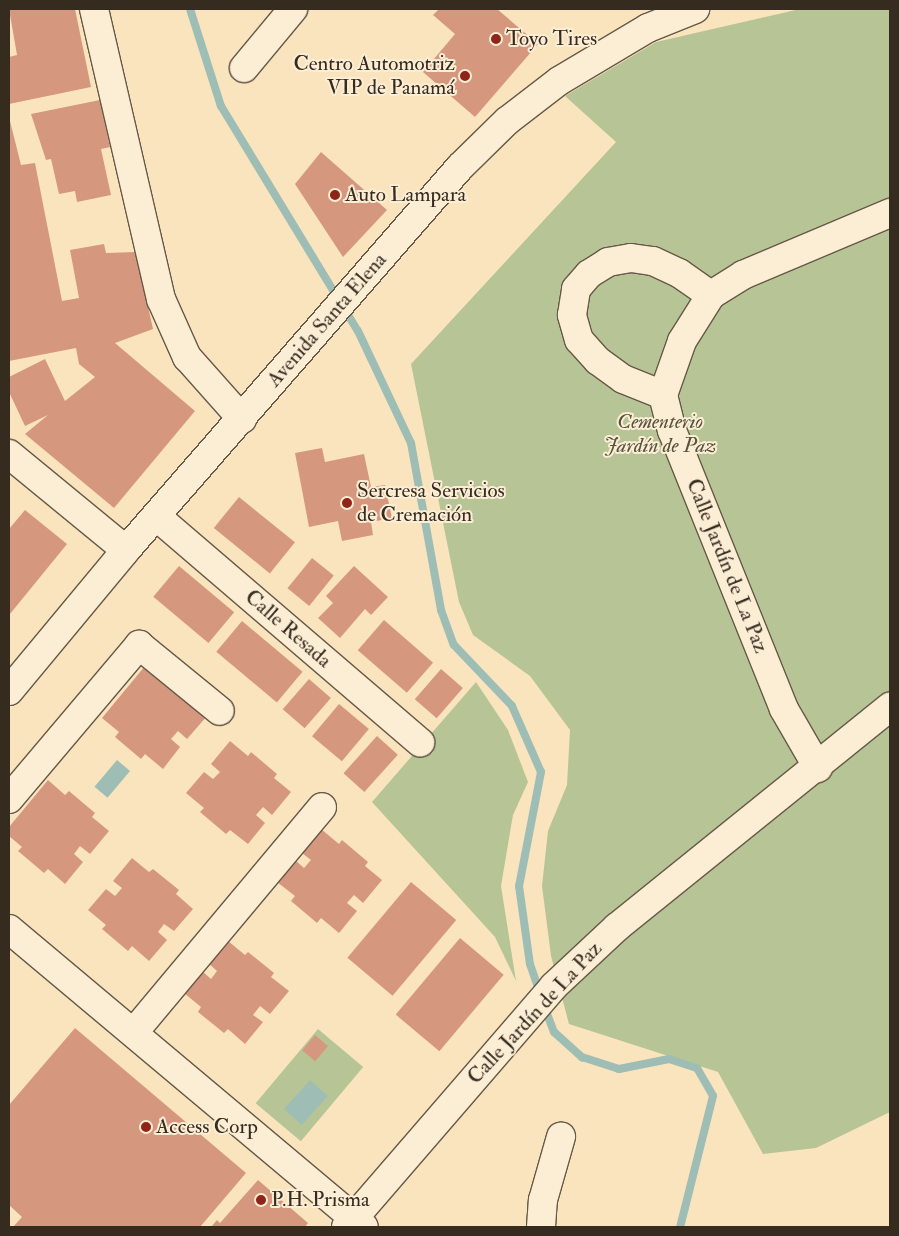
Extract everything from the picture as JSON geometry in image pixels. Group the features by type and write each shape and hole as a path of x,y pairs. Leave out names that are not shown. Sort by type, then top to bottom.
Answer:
{"street":[{"path":"94,9 161,299 187,357 242,419"},
{"path":"244,68 293,9"},
{"name":"Avenida Santa Elena","path":"9,691 126,550 460,167 507,121 559,81 648,28 695,9"},
{"path":"711,295 679,273 653,261 631,258 608,262 589,274 576,289 572,315 578,340 598,361 624,379 663,395 682,341 711,295 743,275 890,213"},
{"name":"Calle Jardín de La Paz","path":"663,395 672,431 784,709 818,768"},
{"path":"9,454 126,550"},
{"name":"Calle Resada","path":"156,516 420,742"},
{"path":"9,799 139,645 220,711"},
{"name":"Calle Jardín de La Paz","path":"355,1224 528,1014 554,986 618,926 818,768 890,707"},
{"path":"134,1032 322,808"},
{"path":"9,929 134,1032 355,1224"},
{"path":"541,1227 543,1200 561,1137"}],"green space":[{"name":"Cementerio Jardín de Paz","path":"800,9 890,9 890,1112 816,1148 763,1154 718,1072 569,1024 551,956 542,886 548,831 567,785 570,730 530,676 473,635 459,602 411,364 616,142 565,96 656,42"},
{"path":"476,682 508,730 528,782 513,815 501,886 516,981 495,937 372,802"},
{"path":"318,1029 363,1067 301,1141 256,1103"}],"water":[{"path":"117,760 130,771 108,798 95,787"},
{"path":"310,1080 328,1096 302,1125 284,1109"}],"building":[{"path":"9,9 75,9 91,87 9,104 9,57 17,55"},
{"path":"439,9 497,9 538,44 475,117 423,72 455,34 433,15"},
{"path":"100,100 110,147 101,149 111,195 77,202 75,191 59,194 51,159 46,160 31,114"},
{"path":"9,117 21,165 35,163 62,301 79,298 70,250 104,244 106,253 136,252 153,329 115,343 195,411 114,508 25,434 48,415 25,426 9,392 9,377 45,359 65,401 95,377 79,364 76,348 9,361"},
{"name":"Auto Lampara","path":"321,152 387,210 343,257 295,184"},
{"name":"Sercresa Servicios de Cremación","path":"322,448 325,462 364,454 371,487 385,485 392,518 371,522 373,535 342,541 338,521 309,527 295,453"},
{"path":"239,497 295,542 270,573 214,528"},
{"path":"25,510 67,544 10,614 9,529"},
{"path":"312,558 334,576 309,606 287,588"},
{"path":"179,566 234,612 208,643 153,597"},
{"path":"354,566 388,597 371,615 365,609 340,638 318,618 333,603 326,596"},
{"path":"384,620 433,663 407,693 358,650"},
{"path":"242,621 303,672 277,702 216,652"},
{"path":"145,666 207,716 187,739 178,731 171,739 180,747 163,769 145,754 141,759 115,737 119,732 102,718"},
{"path":"441,669 463,688 437,718 415,699"},
{"path":"309,679 331,698 305,728 283,709"},
{"path":"339,704 369,729 342,761 312,736"},
{"path":"377,736 398,755 364,792 344,773"},
{"path":"230,741 248,756 251,752 277,774 274,778 291,792 272,815 263,807 256,815 265,823 248,844 230,830 226,834 200,812 204,808 186,793 204,772 213,779 220,772 211,764"},
{"path":"48,780 65,795 69,791 95,813 92,817 109,831 90,854 80,846 74,854 83,862 65,884 48,869 44,873 18,851 22,847 9,836 9,827"},
{"path":"321,829 339,844 342,840 368,862 365,866 382,880 363,903 354,895 347,903 357,911 339,933 321,918 317,923 291,901 295,896 277,882 295,860 304,868 311,860 302,853"},
{"path":"132,858 149,872 153,869 179,890 176,894 193,909 174,931 164,924 158,932 167,940 149,961 132,946 128,951 102,929 106,925 88,910 106,889 115,896 122,888 113,881"},
{"path":"411,882 456,920 393,996 347,958"},
{"path":"460,938 504,975 439,1051 396,1015"},
{"path":"228,941 245,955 248,952 274,973 271,977 289,991 270,1014 260,1006 253,1015 263,1022 245,1044 228,1029 224,1033 198,1012 201,1007 184,993 202,971 211,979 217,971 208,963"},
{"name":"Access Corp","path":"75,1028 246,1173 200,1227 13,1227 22,1217 9,1205 9,1105"},
{"path":"315,1035 328,1046 315,1061 302,1050"},
{"name":"P.H. Prisma","path":"258,1180 308,1223 305,1227 211,1227 217,1220 220,1223"}],"waterway":[{"path":"190,9 221,106 358,331 411,443 441,610 454,645 512,706 541,772 519,886 530,964 540,993"},
{"path":"544,1006 554,1032 582,1057 619,1069 669,1059 697,1068 713,1096 680,1227"}],"place":[{"name":"Toyo Tires","path":"496,39"},
{"name":"Centro Automotriz VIP de Panamá","path":"465,76"},
{"name":"Auto Lampara","path":"335,195"},
{"name":"Sercresa Servicios de Cremación","path":"347,503"},
{"name":"Access Corp","path":"146,1127"},
{"name":"P.H. Prisma","path":"261,1200"}]}
